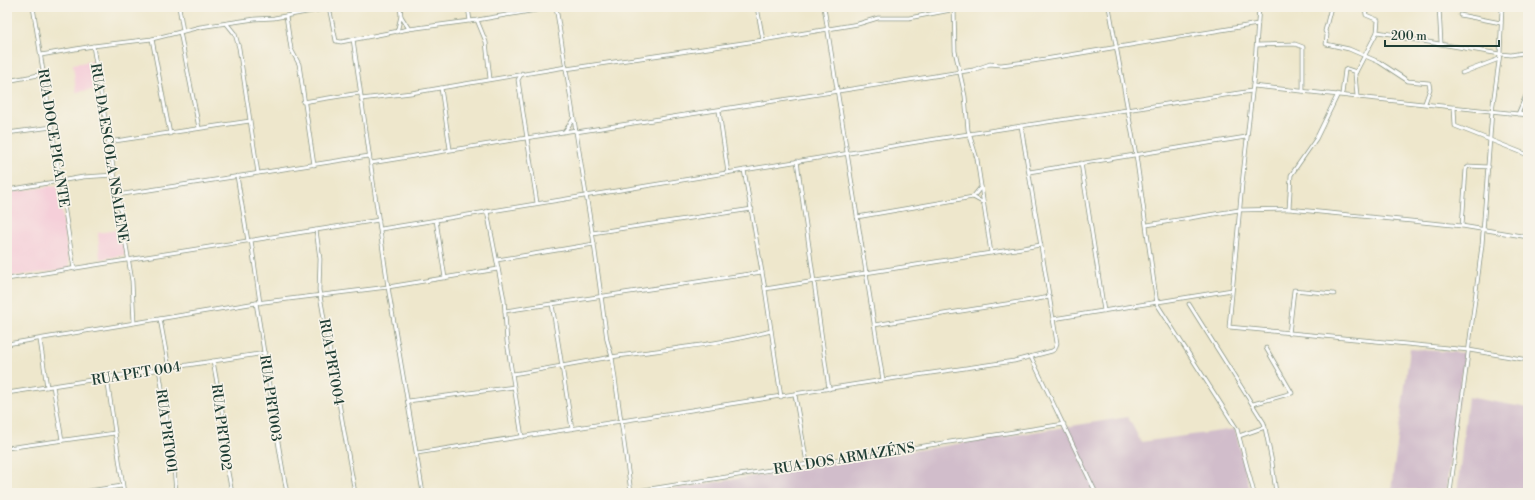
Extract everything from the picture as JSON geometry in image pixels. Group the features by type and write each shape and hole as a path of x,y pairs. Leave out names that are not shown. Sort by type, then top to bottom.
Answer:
{"street":[{"name":"RUA DOCE PICANTE","path":"33,7 74,269"},
{"path":"179,7 199,128"},
{"path":"397,32 401,16 400,7"},
{"path":"468,7 470,21"},
{"path":"40,55 93,46 152,39 182,31 233,22 286,16 329,8 334,39 341,42 410,29 555,7 594,244 607,340 612,357 631,492"},
{"path":"757,7 763,40"},
{"path":"824,7 883,380"},
{"path":"361,99 441,88 522,74 763,40 858,24 878,18 904,19 967,7"},
{"path":"1109,7 1136,154 1157,301 1170,325 1232,420 1239,436 1254,493"},
{"path":"1259,7 1253,86 1246,137 1229,327 1289,334 1469,350 1528,360"},
{"path":"1331,7 1326,31 1326,44 1349,49 1378,62 1408,81 1429,83 1430,89 1425,103"},
{"path":"1357,96 1355,88 1356,72 1366,57 1376,32 1378,20 1366,15 1365,7"},
{"path":"1439,7 1441,43"},
{"path":"1450,493 1484,229 1492,140 1492,111 1500,54 1502,7"},
{"path":"953,9 955,51 965,96 969,134 975,151 991,253"},
{"path":"1460,15 1501,23"},
{"path":"286,16 291,49 299,64 303,102 314,164"},
{"path":"401,16 410,29"},
{"path":"477,20 486,42 490,79"},
{"path":"233,22 233,29 239,48 258,173"},
{"path":"227,24 233,29"},
{"path":"371,163 565,131 576,131 719,111 959,72 980,68 990,64 1001,65 1033,61 1258,24"},
{"path":"1376,32 1500,54 1511,55 1528,52"},
{"path":"152,39 170,134"},
{"path":"353,39 388,286 423,493"},
{"path":"1256,45 1295,44 1304,47 1303,91"},
{"name":"RUA DA ESCOLA NSALENE","path":"93,46 134,292 134,323"},
{"path":"1462,73 1499,59"},
{"path":"1289,209 1291,175 1316,139 1340,94 1345,70 1347,69 1356,72"},
{"path":"7,81 44,74"},
{"path":"522,74 518,80 537,203"},
{"path":"512,76 518,80"},
{"path":"1253,86 1350,95 1528,115"},
{"path":"441,88 450,149"},
{"path":"1350,95 1355,88"},
{"path":"380,229 797,161 1252,91"},
{"path":"1518,114 1528,91"},
{"path":"303,102 360,93"},
{"path":"1450,106 1454,107 1455,126 1528,155"},
{"path":"719,111 728,173"},
{"path":"565,131 574,118"},
{"path":"108,142 250,121"},
{"path":"417,453 829,390 1031,357 1055,349 1057,343 1050,297 1021,126"},
{"path":"7,133 52,127"},
{"path":"1029,172 1246,137"},
{"path":"117,195 369,156"},
{"path":"797,161 829,390"},
{"path":"1082,163 1104,311"},
{"path":"1462,226 1466,169 1468,166 1489,167"},
{"path":"744,170 752,209 781,397"},
{"path":"7,190 93,176 114,175"},
{"name":"RUA PRT003","path":"237,176 249,241 277,445 287,493"},
{"path":"974,197 981,187"},
{"path":"857,217 974,197 982,202"},
{"path":"592,233 752,209"},
{"path":"1147,225 1239,210 1289,209 1462,226 1528,237"},
{"path":"487,211 505,311 506,335 522,437"},
{"path":"7,279 379,220"},
{"path":"436,220 445,278"},
{"name":"RUA PRT004","path":"316,230 320,259 319,286 355,493"},
{"path":"497,260 594,244"},
{"path":"765,289 1041,245"},
{"path":"7,344 40,340 258,303 321,296 498,269"},
{"path":"505,311 601,295 762,272"},
{"path":"1053,319 1232,290"},
{"path":"1289,334 1294,290 1334,294"},
{"path":"874,325 1050,297"},
{"path":"552,304 572,429"},
{"path":"1189,304 1253,404 1265,427 1276,493"},
{"path":"160,319 169,368"},
{"path":"512,374 562,367 612,357 732,340 771,332"},
{"path":"40,340 47,387"},
{"path":"1253,404 1292,393 1266,348"},
{"name":"RUA PET 004","path":"7,393 265,353"},
{"path":"1031,357 1096,493"},
{"name":"RUA PRT002","path":"212,361 224,422 224,451 232,493"},
{"name":"RUA PRT001","path":"159,369 173,456 176,493"},
{"path":"107,378 124,493"},
{"path":"53,386 62,440"},
{"path":"408,401 514,387"},
{"path":"795,395 807,463"},
{"name":"RUA DOS ARMAZÉNS","path":"624,493 807,463 1064,424"},
{"path":"1239,436 1265,427"},
{"path":"7,448 115,432"},
{"path":"75,493 122,486"}],"shaded area":[{"path":"93,61 98,89 76,92 73,64"},
{"path":"58,185 70,269 7,277 7,193"},
{"path":"123,229 125,255 100,259 98,233"},
{"path":"1410,349 1465,353 1446,490 1391,490"},
{"path":"1468,397 1528,408 1528,493 1457,493"},
{"path":"1128,417 1141,442 1235,429 1251,493 646,493"}]}
